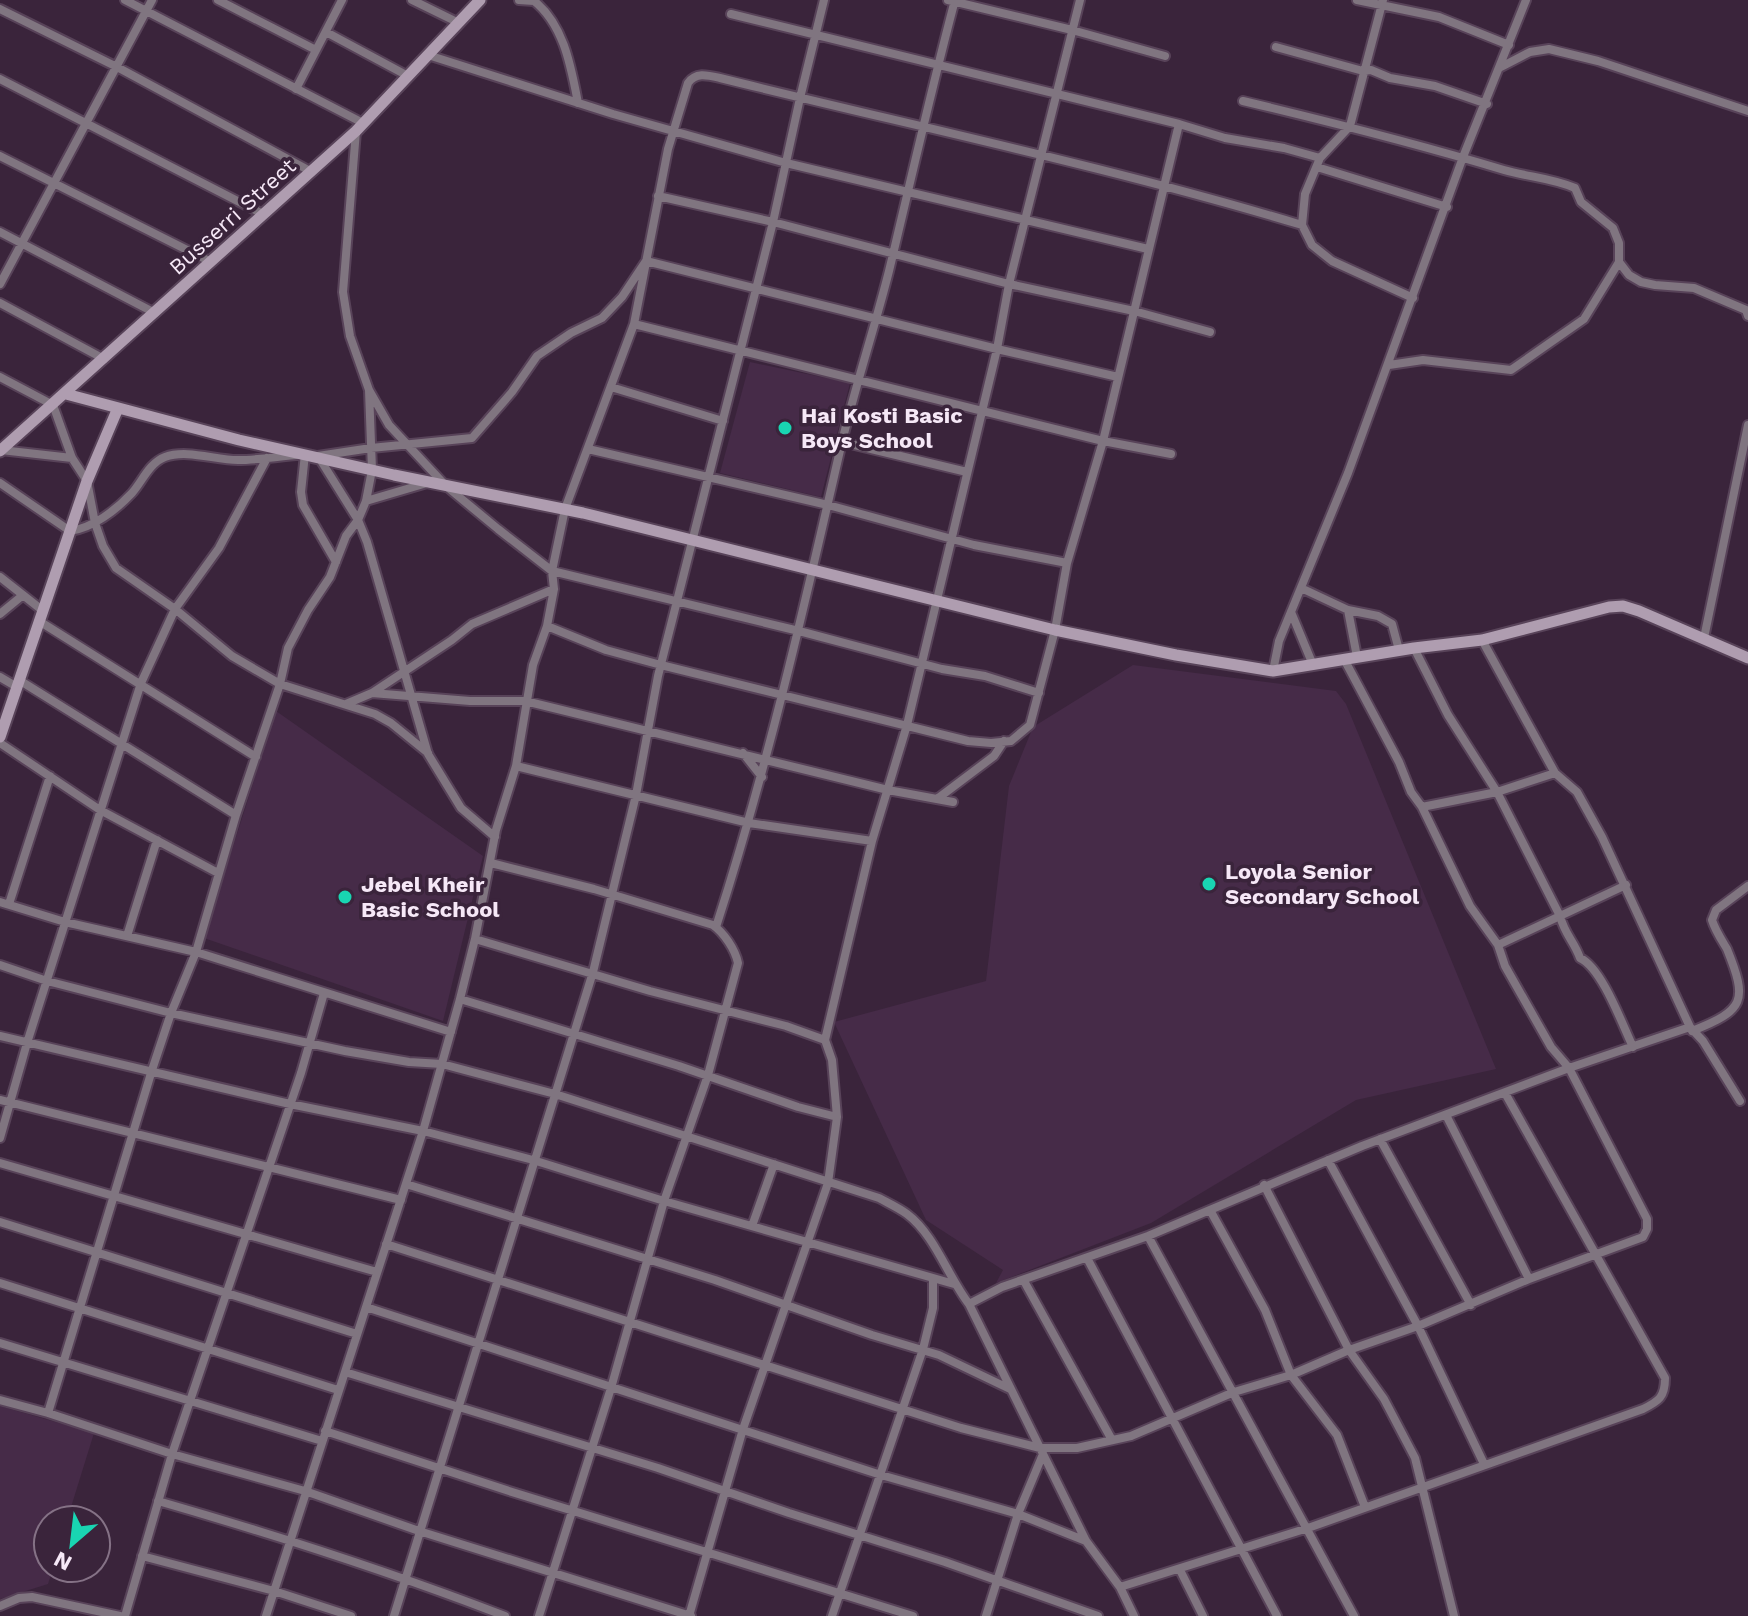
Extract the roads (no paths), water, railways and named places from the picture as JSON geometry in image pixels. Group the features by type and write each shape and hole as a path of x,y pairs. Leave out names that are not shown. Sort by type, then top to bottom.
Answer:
{"main road":[{"name":"Busserri Street","path":"1,450 360,127 480,0"},
{"path":"66,394 239,440 429,483 565,509 1055,630 1273,671 1482,640 1590,611 1623,606 1748,658"},
{"path":"0,737 87,481 118,408"}],"street":[{"path":"125,0 296,89 360,127 343,292 350,336 369,390 389,425 446,486 552,571 920,663 985,676 1039,693"},
{"path":"0,284 152,0"},
{"path":"218,0 316,50"},
{"path":"296,89 342,0"},
{"path":"412,0 459,23"},
{"path":"519,0 534,0 558,32 569,60 578,103"},
{"path":"394,1616 593,972 636,795 661,665 757,288 824,0"},
{"path":"0,1400 172,1454 305,1491 419,1531 690,1616 743,1429 828,1183 837,1117 832,1060 825,1040 872,841 907,725 997,349 1009,284 1080,0"},
{"path":"1357,0 1439,17 1509,45"},
{"path":"1273,671 1279,641 1348,473 1463,157 1487,104 1526,0"},
{"path":"716,927 767,759 952,1 1165,56"},
{"path":"1382,3 1350,126 1318,162 1305,194 1302,225 1312,245 1332,261 1413,298"},
{"path":"0,9 117,67 310,171"},
{"path":"731,14 1225,138 1275,146 1447,207"},
{"path":"326,32 408,76"},
{"path":"1276,47 1363,71 1371,70 1390,78 1435,86 1487,104"},
{"path":"1501,67 1530,52 1549,49 1598,61 1748,111"},
{"path":"428,55 578,103 786,163 1148,249"},
{"path":"266,1616 423,1131 451,1032 475,939 495,837 516,766 533,665 547,626 554,589 552,571 565,509 634,324 658,196 688,83 700,75 800,98 1162,185 1302,225"},
{"path":"0,79 263,214"},
{"path":"1243,101 1350,126 1515,173 1558,181 1575,188 1581,202 1613,228 1619,243 1619,262 1584,319 1511,370 1423,360 1389,365"},
{"path":"547,626 606,650 968,741 1004,741 1022,734 1030,725 1039,693 1067,563 1103,441 1179,124"},
{"path":"0,156 211,262"},
{"path":"658,196 1210,332"},
{"path":"0,232 155,313"},
{"path":"646,261 1118,377"},
{"path":"0,483 70,531 95,523 131,494 151,467 164,457 183,455 236,460 472,438 512,392 537,356 571,333 602,318 622,297 646,261"},
{"path":"1619,262 1629,275 1641,282 1694,288 1746,310 1748,316"},
{"path":"0,303 104,359"},
{"path":"634,324 1103,441 1171,454"},
{"path":"0,377 53,405 72,458 87,481 95,523 103,546 116,568 175,609 232,656 280,684 375,714 391,723 428,754"},
{"path":"611,387 723,421"},
{"path":"48,1413 152,1070 196,952 236,815 280,684 288,648 330,577 346,536 358,520 366,501 372,470 369,390"},
{"path":"1704,638 1748,425"},
{"path":"842,442 967,472"},
{"path":"588,449 828,505 950,539 1067,563"},
{"path":"1,450 72,458"},
{"path":"312,455 358,520 367,542 428,754 461,808 495,837"},
{"path":"312,455 301,492 303,505 336,562"},
{"path":"0,1138 141,683 175,609 219,548 267,458"},
{"path":"366,501 429,483"},
{"path":"0,577 23,595 40,615 204,726 256,757"},
{"path":"1301,588 1348,610 1378,616 1392,624 1399,650"},
{"path":"345,705 372,693 472,624 554,589"},
{"path":"0,614 23,595"},
{"path":"1348,610 1357,657"},
{"path":"1291,612 1313,665"},
{"path":"1482,640 1555,773 1577,792 1626,885 1691,1029 1703,1041 1740,1101"},
{"path":"1414,648 1448,715 1497,792 1560,916 1564,931 1575,942 1580,958 1588,961 1600,978 1633,1047"},
{"path":"386,1244 630,1324 1042,1451 1077,1448 1148,1431 1234,1392 1291,1375 1471,1305 1529,1279 1643,1237 1647,1219 1569,1068 1551,1047 1505,966 1498,945 1470,906 1344,659"},
{"path":"0,677 18,684 236,815"},
{"path":"372,693 470,701 525,701 888,790 953,802"},
{"path":"937,799 994,756 1004,741"},
{"path":"0,743 100,810 218,873"},
{"path":"743,753 762,777"},
{"path":"516,766 749,823 872,841"},
{"path":"1422,807 1497,792 1555,773"},
{"path":"50,776 4,903 65,922 196,952 451,1032"},
{"path":"127,936 157,840"},
{"path":"491,863 613,894 716,927 737,959 708,1075 664,1201 611,1388 539,1616"},
{"path":"1498,945 1626,885"},
{"path":"969,1304 1002,1287 1148,1236 1380,1139 1569,1068 1719,1020 1739,1006 1742,1000 1741,974 1712,920 1716,910 1748,886"},
{"path":"475,939 650,991 786,1026 825,1040"},
{"path":"0,965 47,981 171,1013 409,1062 442,1064 555,1094 879,1198 907,1214 921,1228 969,1304 1086,1541 1120,1587 1134,1616"},
{"path":"0,1606 19,1598 32,1597 122,1616 172,1454 290,1104 324,993"},
{"path":"460,999 837,1117"},
{"path":"0,1036 290,1104 423,1131 533,1160 806,1243 954,1284"},
{"path":"1120,1587 1308,1528 1661,1400 1665,1378 1505,1093"},
{"path":"0,1100 401,1200"},
{"path":"1446,1115 1529,1279"},
{"path":"1380,1139 1471,1305"},
{"path":"1328,1160 1418,1326 1484,1464"},
{"path":"0,1163 377,1272"},
{"path":"752,1226 774,1164"},
{"path":"406,1184 923,1349 1013,1390"},
{"path":"1264,1185 1349,1350 1384,1399 1415,1458 1454,1616"},
{"path":"1210,1210 1265,1310 1291,1375 1337,1435 1365,1507"},
{"path":"0,1222 357,1334"},
{"path":"1148,1236 1354,1616"},
{"path":"1087,1258 1277,1616"},
{"path":"832,1616 923,1349 933,1308 933,1279"},
{"path":"1024,1281 1112,1440"},
{"path":"0,1283 338,1390"},
{"path":"366,1307 881,1475 1018,1514 1086,1541"},
{"path":"0,1343 322,1441"},
{"path":"345,1372 592,1447 1098,1616"},
{"path":"325,1431 913,1616"},
{"path":"986,1616 1018,1514 1042,1451"},
{"path":"158,1501 291,1539 505,1616"},
{"path":"142,1556 274,1591 351,1616"},
{"path":"1180,1570 1203,1616"}],"place":[{"name":"Hai Kosti Basic Boys School","path":"785,428"},
{"name":"Loyola Senior Secondary School","path":"1209,884"},
{"name":"Jebel Kheir Basic School","path":"345,897"}]}
